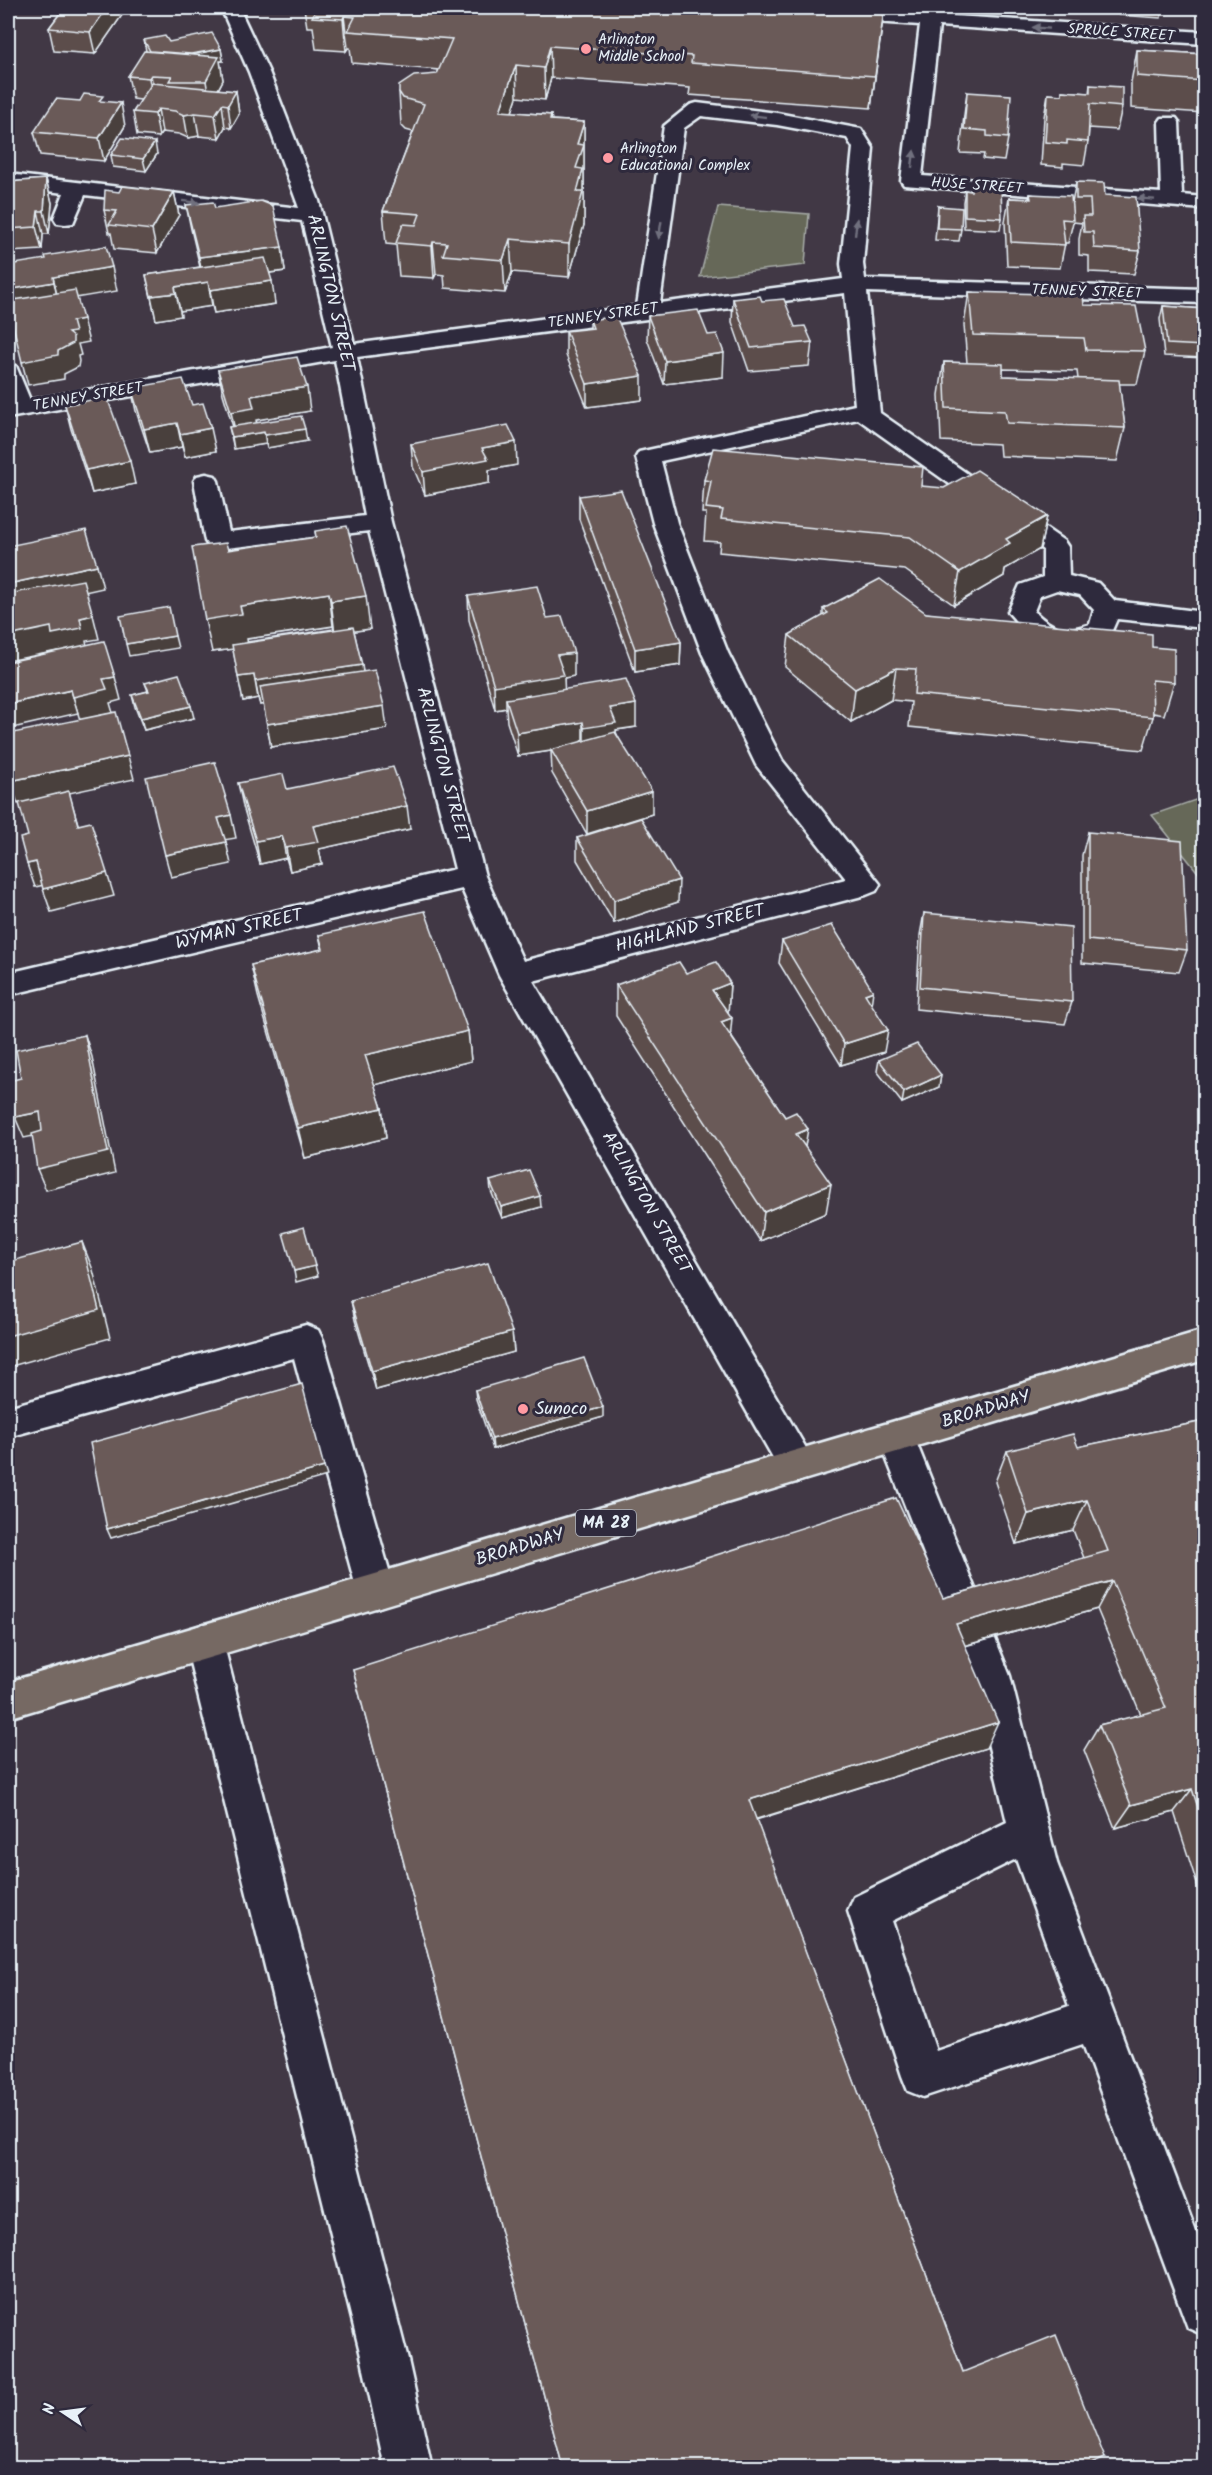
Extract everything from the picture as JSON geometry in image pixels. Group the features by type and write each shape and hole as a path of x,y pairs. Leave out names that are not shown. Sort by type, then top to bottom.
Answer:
{"main road":[{"name":"BROADWAY","path":"8,1700 1204,1345"}],"street":[{"name":"ARLINGTON STREET","path":"230,8 259,72 312,216 344,352 379,522 471,876 514,975 797,1466"},
{"name":"SPRUCE STREET","path":"751,8 1204,38"},
{"name":"HUSE STREET","path":"930,20 911,181 1204,203"},
{"path":"648,309 674,126 697,109 854,132 863,148 852,264 853,285 862,340 868,416 1055,547 1056,582"},
{"path":"1169,122 1172,200"},
{"path":"8,180 312,216"},
{"path":"66,218 77,188"},
{"name":"TENNEY STREET","path":"14,410 344,352 648,309 853,285 1204,296"},
{"path":"8,371 14,410"},
{"name":"HIGHLAND STREET","path":"514,975 866,884 770,765 715,652 665,523 648,456 867,410"},
{"path":"206,481 218,541 379,522"},
{"path":"1107,609 1101,629 1073,639 1040,632 1022,612 1029,591 1056,582 1089,589 1107,609 1204,620"},
{"name":"WYMAN STREET","path":"8,984 471,876"},
{"path":"8,1422 306,1340 376,1591"},
{"path":"896,1437 991,1676 1036,1863 1204,2312"},
{"path":"204,1642 382,2348 409,2468"},
{"path":"1029,1832 868,1911 923,2076 1095,2019"}],"green space":[{"path":"718,207 809,214 805,265 700,277"},
{"path":"1204,797 1204,880 1152,815"}],"building":[{"path":"64,8 107,8 90,32 49,28"},
{"path":"317,8 634,8 634,10 656,11 657,8 848,8 884,10 875,76 691,63 692,56 550,46 544,68 516,65 500,111 551,115 550,120 584,122 577,144 584,145 576,168 583,169 577,192 583,192 569,244 510,239 503,260 443,255 447,243 433,242 432,246 396,243 403,224 416,225 420,214 383,211 424,104 403,98 399,92 399,86 414,76 437,74 452,39 348,31 355,17 344,16 343,19 312,17"},
{"path":"212,33 221,49 191,54 150,51 144,40 165,36 169,42"},
{"path":"1137,50 1204,54 1204,81 1137,76"},
{"path":"144,51 219,57 206,81 169,81 172,76 151,75 149,78 128,76"},
{"path":"152,83 236,91 228,105 222,104 215,115 195,113 184,115 175,111 158,109 155,114 133,112"},
{"path":"1090,85 1122,87 1122,107 1090,104 1088,142 1067,140 1067,144 1045,142 1048,94 1062,95 1062,91 1090,93"},
{"path":"967,92 1011,95 1008,138 987,136 987,131 964,129"},
{"path":"84,94 103,96 99,101 121,103 99,138 34,132 56,99 80,101"},
{"path":"122,138 155,142 143,159 111,155"},
{"path":"46,179 44,211 38,211 36,227 8,229 8,182"},
{"path":"1076,182 1104,183 1105,195 1136,197 1140,251 1094,248 1093,232 1084,232 1083,216 1091,216 1090,199 1076,199"},
{"path":"122,186 174,192 152,230 109,225 117,211 104,210 105,190 119,192"},
{"path":"971,186 1001,188 1002,218 965,216 965,190 971,191"},
{"path":"1030,194 1071,196 1073,220 1062,219 1065,245 1011,242 1009,198 1031,199"},
{"path":"261,201 273,206 282,247 199,257 186,205 213,202 215,208"},
{"path":"938,206 962,208 961,229 937,228"},
{"path":"106,246 112,267 53,277 54,282 13,289 8,265"},
{"path":"265,258 272,281 210,290 208,282 175,287 176,293 151,296 146,275"},
{"path":"75,290 83,319 72,321 75,332 68,333 73,337 73,343 58,351 58,355 22,362 8,301"},
{"path":"969,292 1083,295 1084,305 1136,306 1145,351 1086,350 1084,338 973,335"},
{"path":"760,296 762,301 784,299 795,327 805,326 812,342 751,348 733,299"},
{"path":"1163,306 1204,309 1204,346 1167,344"},
{"path":"698,310 708,335 717,334 724,353 665,361 648,316"},
{"path":"616,316 642,376 587,384 566,331 593,328 590,320"},
{"path":"297,357 307,387 251,396 254,408 231,412 218,370"},
{"path":"944,362 1003,364 1003,376 1119,380 1125,428 1007,423 1005,411 946,408"},
{"path":"183,379 192,405 203,403 211,428 180,434 177,423 144,429 131,388"},
{"path":"107,397 130,461 86,470 65,405"},
{"path":"301,416 305,429 232,437 229,427"},
{"path":"508,425 516,442 482,448 488,459 423,472 411,444"},
{"path":"713,448 923,467 921,486 944,488 977,470 1047,516 1006,539 1010,543 960,572 910,537 721,519 723,510 706,508 711,481 704,480"},
{"path":"621,490 681,642 635,649 579,496"},
{"path":"347,526 366,596 331,601 329,593 240,606 242,614 205,620 192,547 226,543 228,550 316,537 315,531"},
{"path":"86,530 97,565 8,584 8,546"},
{"path":"880,579 926,613 1152,634 1152,647 1174,649 1174,682 1152,680 1153,717 914,694 916,669 896,668 855,689 789,635 828,613 823,609"},
{"path":"83,580 93,615 80,618 82,628 52,634 51,627 8,636 8,594"},
{"path":"537,586 547,618 562,616 574,653 557,655 564,675 494,686 468,596"},
{"path":"169,607 175,636 126,644 120,616"},
{"path":"353,627 362,665 255,681 254,675 238,677 232,645"},
{"path":"104,641 115,677 103,679 107,689 73,697 71,690 8,704 8,662"},
{"path":"375,670 384,706 267,724 260,687"},
{"path":"179,674 191,706 141,718 132,695 149,691 145,683"},
{"path":"626,679 636,704 610,708 616,723 584,728 583,722 517,733 506,699"},
{"path":"116,712 128,756 10,781 8,734"},
{"path":"615,732 652,791 587,811 551,750"},
{"path":"215,762 231,815 218,818 226,842 165,855 146,777"},
{"path":"393,767 407,806 313,826 318,842 286,848 282,836 256,841 238,783 283,774 287,789"},
{"path":"69,791 78,825 91,822 107,873 43,889 36,862 27,864 20,838 28,836 19,803"},
{"path":"641,818 679,880 614,900 577,838"},
{"path":"1088,832 1182,841 1187,950 1088,940"},
{"path":"425,911 468,1031 365,1055 382,1108 298,1128 251,965 323,949 319,935"},
{"path":"924,913 1071,927 1072,1002 920,987"},
{"path":"832,925 873,991 865,994 888,1030 844,1044 782,941"},
{"path":"679,962 686,973 716,962 730,983 712,990 732,1018 721,1022 785,1117 796,1112 808,1129 796,1134 831,1184 764,1212 616,985"},
{"path":"85,1035 108,1152 37,1169 32,1134 42,1131 40,1112 15,1117 9,1081 21,1078 16,1050"},
{"path":"917,1044 941,1075 904,1092 879,1060"},
{"path":"529,1170 540,1196 501,1207 490,1181"},
{"path":"304,1227 315,1266 294,1271 283,1233"},
{"path":"82,1242 99,1310 8,1336 8,1262"},
{"path":"488,1263 512,1332 372,1371 351,1301"},
{"path":"584,1358 603,1407 492,1439 475,1390"},
{"path":"302,1384 324,1467 107,1529 90,1443"},
{"path":"1204,1421 1204,1826 1192,1789 1131,1805 1099,1725 1166,1708 1112,1581 956,1624 998,1722 749,1800 963,2372 1056,2335 1105,2458 1082,2468 563,2468 353,1670 896,1498 943,1598 1108,1551 1087,1500 1028,1514 1007,1451 1073,1434 1078,1447"}],"place":[{"name":"Arlington Middle School","path":"586,49"},
{"name":"Arlington Educational Complex","path":"608,158"},
{"name":"Sunoco","path":"523,1409"}]}
